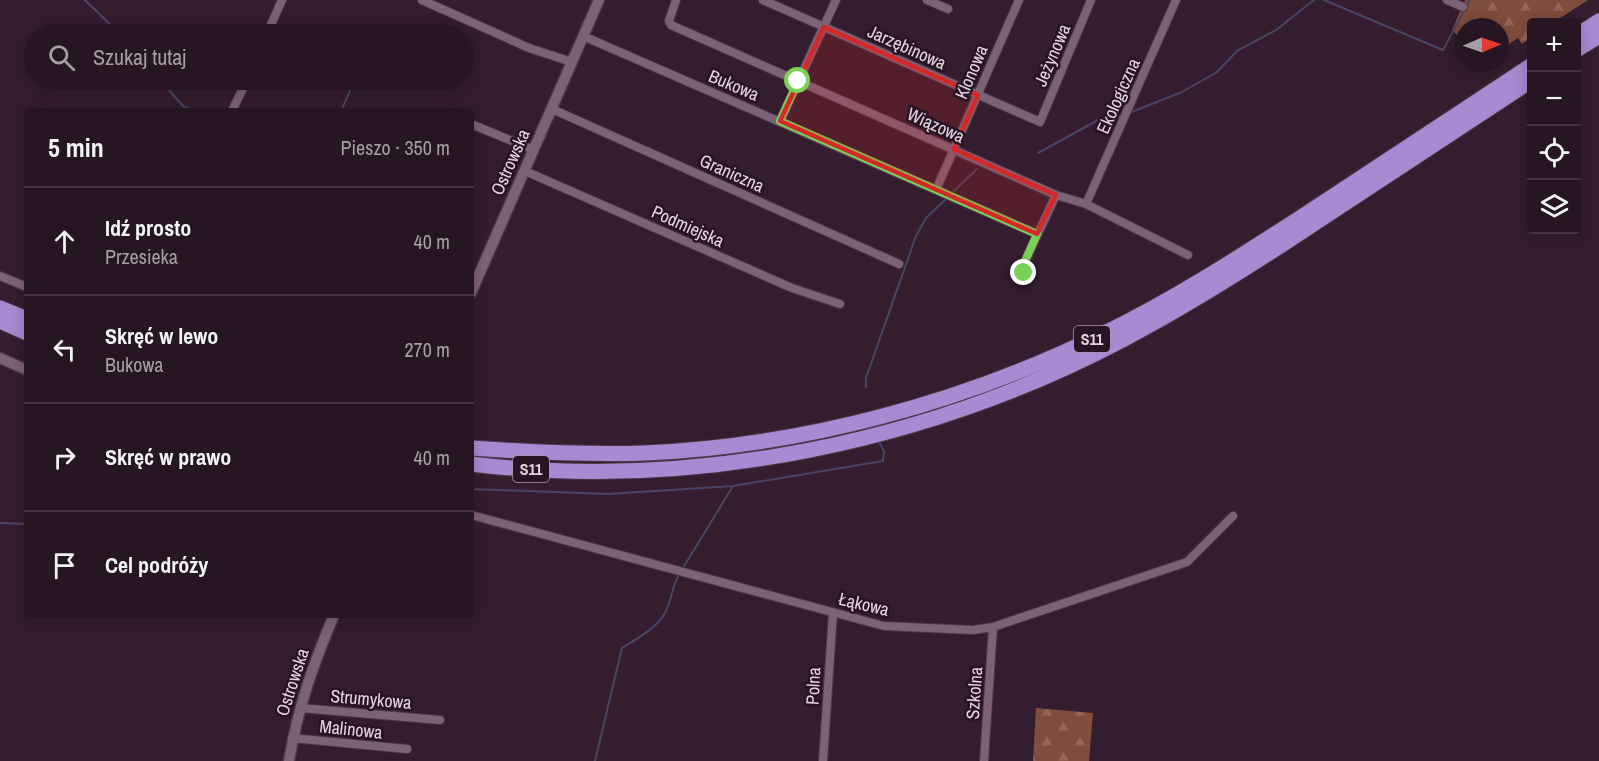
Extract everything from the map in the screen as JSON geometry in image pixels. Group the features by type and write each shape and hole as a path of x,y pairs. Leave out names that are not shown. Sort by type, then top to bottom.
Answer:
{"highway":[{"path":"1581,33 1599,21"},
{"path":"1581,47 1599,36"},
{"name":"S11","path":"474,448 590,454 648,453 741,443 786,437 878,417 996,380 1104,334 1207,277 1527,68"},
{"name":"S11","path":"474,464 592,471 665,468 744,460 857,440 953,412 1078,362 1175,312 1277,248 1527,83"},
{"path":"0,308 24,318"},
{"path":"0,321 24,332"}],"street":[{"path":"271,24 282,0"},
{"path":"422,0 530,48 572,62"},
{"name":"Ostrowska","path":"474,286 599,0"},
{"name":"Wiązowa","path":"676,0 670,15 671,25 1056,195 1086,204 1188,255"},
{"name":"Jarzębinowa","path":"763,0 1040,122"},
{"path":"780,121 836,0"},
{"path":"927,0 948,9"},
{"name":"Klonowa","path":"936,190 1019,0"},
{"name":"Jeżynowa","path":"1040,122 1091,0"},
{"name":"Ekologiczna","path":"1086,204 1176,0"},
{"path":"1447,0 1462,7"},
{"name":"Bukowa","path":"583,36 1037,234"},
{"path":"233,108 242,90"},
{"name":"Graniczna","path":"552,109 899,264"},
{"path":"474,125 534,150"},
{"name":"Podmiejska","path":"525,171 792,288 840,304"},
{"path":"1024,273 1021,270 1056,195"},
{"path":"0,276 24,285"},
{"path":"0,358 24,369"},
{"name":"Łąkowa","path":"474,516 884,626 974,630 993,627 1187,562 1233,516"},
{"name":"Polna","path":"823,761 833,613"},
{"name":"Ostrowska","path":"289,761 292,738 309,675 333,618"},
{"name":"Szkolna","path":"984,761 993,627"},
{"name":"Strumykowa","path":"300,708 440,720"},
{"name":"Malinowa","path":"292,738 407,749"}],"highlighted area":[{"path":"824,27 978,95 954,149 1056,195 1037,234 780,121"}],"green space":[{"path":"1465,0 1588,0 1560,18 1527,18 1527,40 1522,44 1518,38 1509,44 1509,18 1457,18"},
{"path":"1036,708 1093,713 1089,761 1033,761"}],"waterway":[{"path":"85,0 110,24"},
{"path":"1129,113 1182,92 1217,72 1237,51 1276,30 1314,0"},
{"path":"1324,0 1443,50 1470,0"},
{"path":"169,90 183,106 188,108"},
{"path":"342,108 350,90"},
{"path":"1038,153 1100,119 1113,119 1123,115"},
{"path":"954,191 977,169"},
{"path":"866,387 866,378 916,236 926,218 945,200"},
{"path":"474,489 608,494 733,486 883,461 884,451 879,442"},
{"path":"683,568 733,486"},
{"path":"0,523 24,524"},
{"path":"595,761 622,648 646,633 662,618 680,573"}],"route":[{"path":"798,81 780,121 1037,234 1021,270 1024,273"}]}
